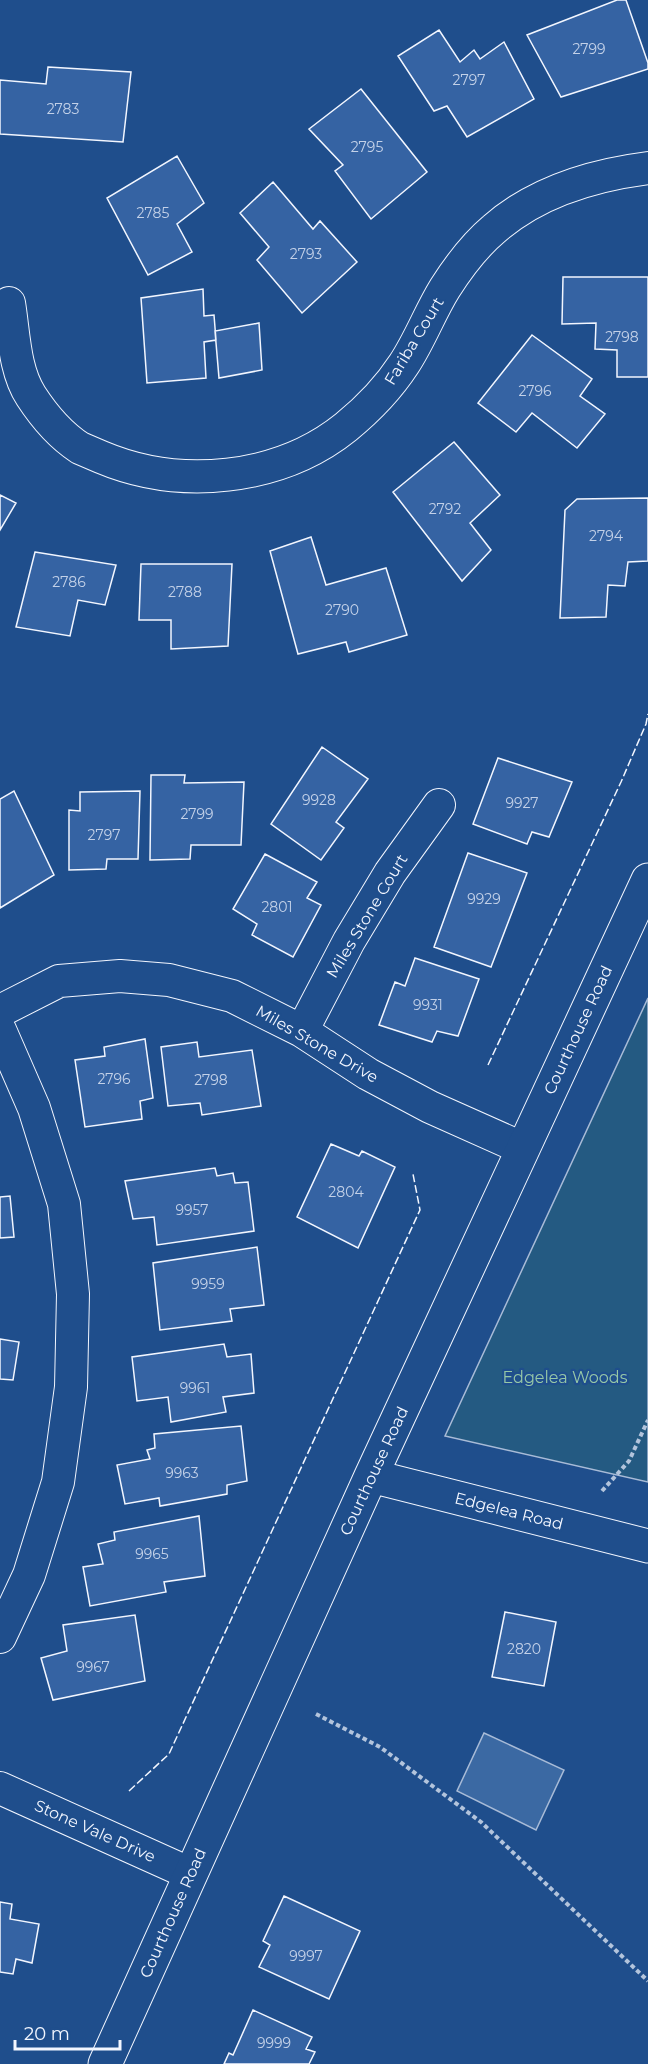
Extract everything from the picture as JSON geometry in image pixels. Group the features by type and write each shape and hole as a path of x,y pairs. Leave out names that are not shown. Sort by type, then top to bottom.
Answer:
{"street":[{"name":"Fariba Court","path":"9,303 18,364 29,394 55,428 81,448 122,465 164,474 212,476 254,471 285,462 319,445 345,428 384,391 405,363 445,288 465,258 494,228 561,188 597,176 648,168"},
{"name":"Miles Stone Court","path":"302,1031 360,923 390,873 439,805"},
{"name":"Courthouse Road","path":"105,2064 371,1476 648,880"},
{"name":"Miles Stone Drive","path":"0,1011 58,981 120,976 169,980 232,996 302,1031 368,1074 421,1103 522,1148"},
{"path":"0,1030 34,1108 64,1204 73,1303 71,1387 58,1482 29,1575 0,1637"},
{"name":"Edgelea Road","path":"371,1476 648,1546"},
{"name":"Stone Vale Drive","path":"0,1788 191,1874"}],"path":[{"path":"602,1491 629,1461 648,1420"},
{"path":"316,1714 380,1747 481,1822 648,1981"}],"green space":[{"name":"Edgelea Woods","path":"648,998 648,1482 445,1436"}],"shaded area":[{"path":"484,1733 564,1770 536,1830 457,1791"}],"building":[{"path":"617,0 626,0 648,63 648,69 561,97 527,35"},
{"path":"439,30 460,62 474,50 480,59 504,42 534,99 467,137 447,106 434,111 398,56"},
{"path":"48,67 131,72 123,142 0,134 0,80 46,84"},
{"path":"361,89 427,172 371,219 335,171 343,165 309,129"},
{"path":"177,156 204,203 177,224 192,252 148,275 107,198"},
{"path":"273,182 313,229 320,221 357,262 302,313 257,260 269,247 240,213"},
{"path":"563,277 648,277 648,377 617,377 617,350 595,349 596,323 562,324"},
{"path":"203,289 204,316 214,315 216,340 204,342 206,378 147,383 141,298"},
{"path":"259,323 262,370 219,378 215,331"},
{"path":"532,335 592,379 580,396 605,414 577,448 532,413 516,432 478,403"},
{"path":"454,442 500,495 470,523 491,550 462,581 393,492"},
{"path":"0,495 16,503 0,530"},
{"path":"648,498 648,561 628,562 625,586 608,585 606,617 560,618 565,510 577,499"},
{"path":"311,537 326,585 386,568 407,635 349,652 346,642 298,654 270,551"},
{"path":"35,552 116,565 105,605 78,600 70,636 16,627"},
{"path":"141,564 232,564 228,646 171,649 171,620 139,620"},
{"path":"322,747 368,779 336,822 344,828 321,860 271,824"},
{"path":"498,758 572,782 549,837 532,832 527,844 473,824"},
{"path":"151,775 185,775 184,783 244,782 241,845 191,845 190,859 150,860"},
{"path":"14,791 54,875 0,908 0,799"},
{"path":"140,791 138,859 107,859 106,869 69,870 69,810 80,811 80,792"},
{"path":"468,853 527,873 491,967 434,947"},
{"path":"265,854 317,882 307,898 321,905 293,957 252,935 257,924 233,909"},
{"path":"415,958 479,979 458,1036 437,1031 432,1042 379,1025 395,982 405,986"},
{"path":"145,1039 153,1098 140,1101 142,1119 85,1127 75,1060 105,1056 104,1047"},
{"path":"197,1042 199,1057 252,1050 261,1106 202,1115 200,1103 168,1106 161,1047"},
{"path":"331,1144 359,1156 362,1151 395,1167 358,1248 297,1217"},
{"path":"215,1168 217,1176 233,1173 235,1183 248,1182 254,1231 157,1245 154,1217 133,1219 125,1181"},
{"path":"10,1196 14,1237 0,1238 0,1197"},
{"path":"257,1247 264,1305 230,1309 232,1321 160,1330 153,1263"},
{"path":"0,1339 19,1342 13,1380 0,1379"},
{"path":"224,1344 227,1357 251,1354 254,1393 223,1397 226,1412 171,1422 168,1397 137,1401 132,1357"},
{"path":"241,1426 247,1481 227,1485 227,1494 160,1506 159,1498 125,1504 117,1465 150,1459 147,1450 155,1448 154,1434"},
{"path":"199,1516 205,1576 164,1582 166,1592 90,1606 83,1567 103,1564 98,1544 115,1540 114,1532"},
{"path":"505,1612 556,1622 544,1686 492,1677"},
{"path":"135,1615 145,1681 53,1700 41,1658 67,1651 63,1625"},
{"path":"284,1896 360,1931 329,1999 259,1967 270,1945 263,1941"},
{"path":"0,1902 12,1904 10,1919 39,1924 32,1963 16,1959 13,1974 0,1972"},
{"path":"253,2010 312,2037 306,2049 315,2052 309,2064 224,2064 229,2053 233,2055"}],"fence":[{"path":"488,1065 621,782 646,724 648,714"},
{"path":"129,1791 169,1754 420,1210 413,1174"}]}
